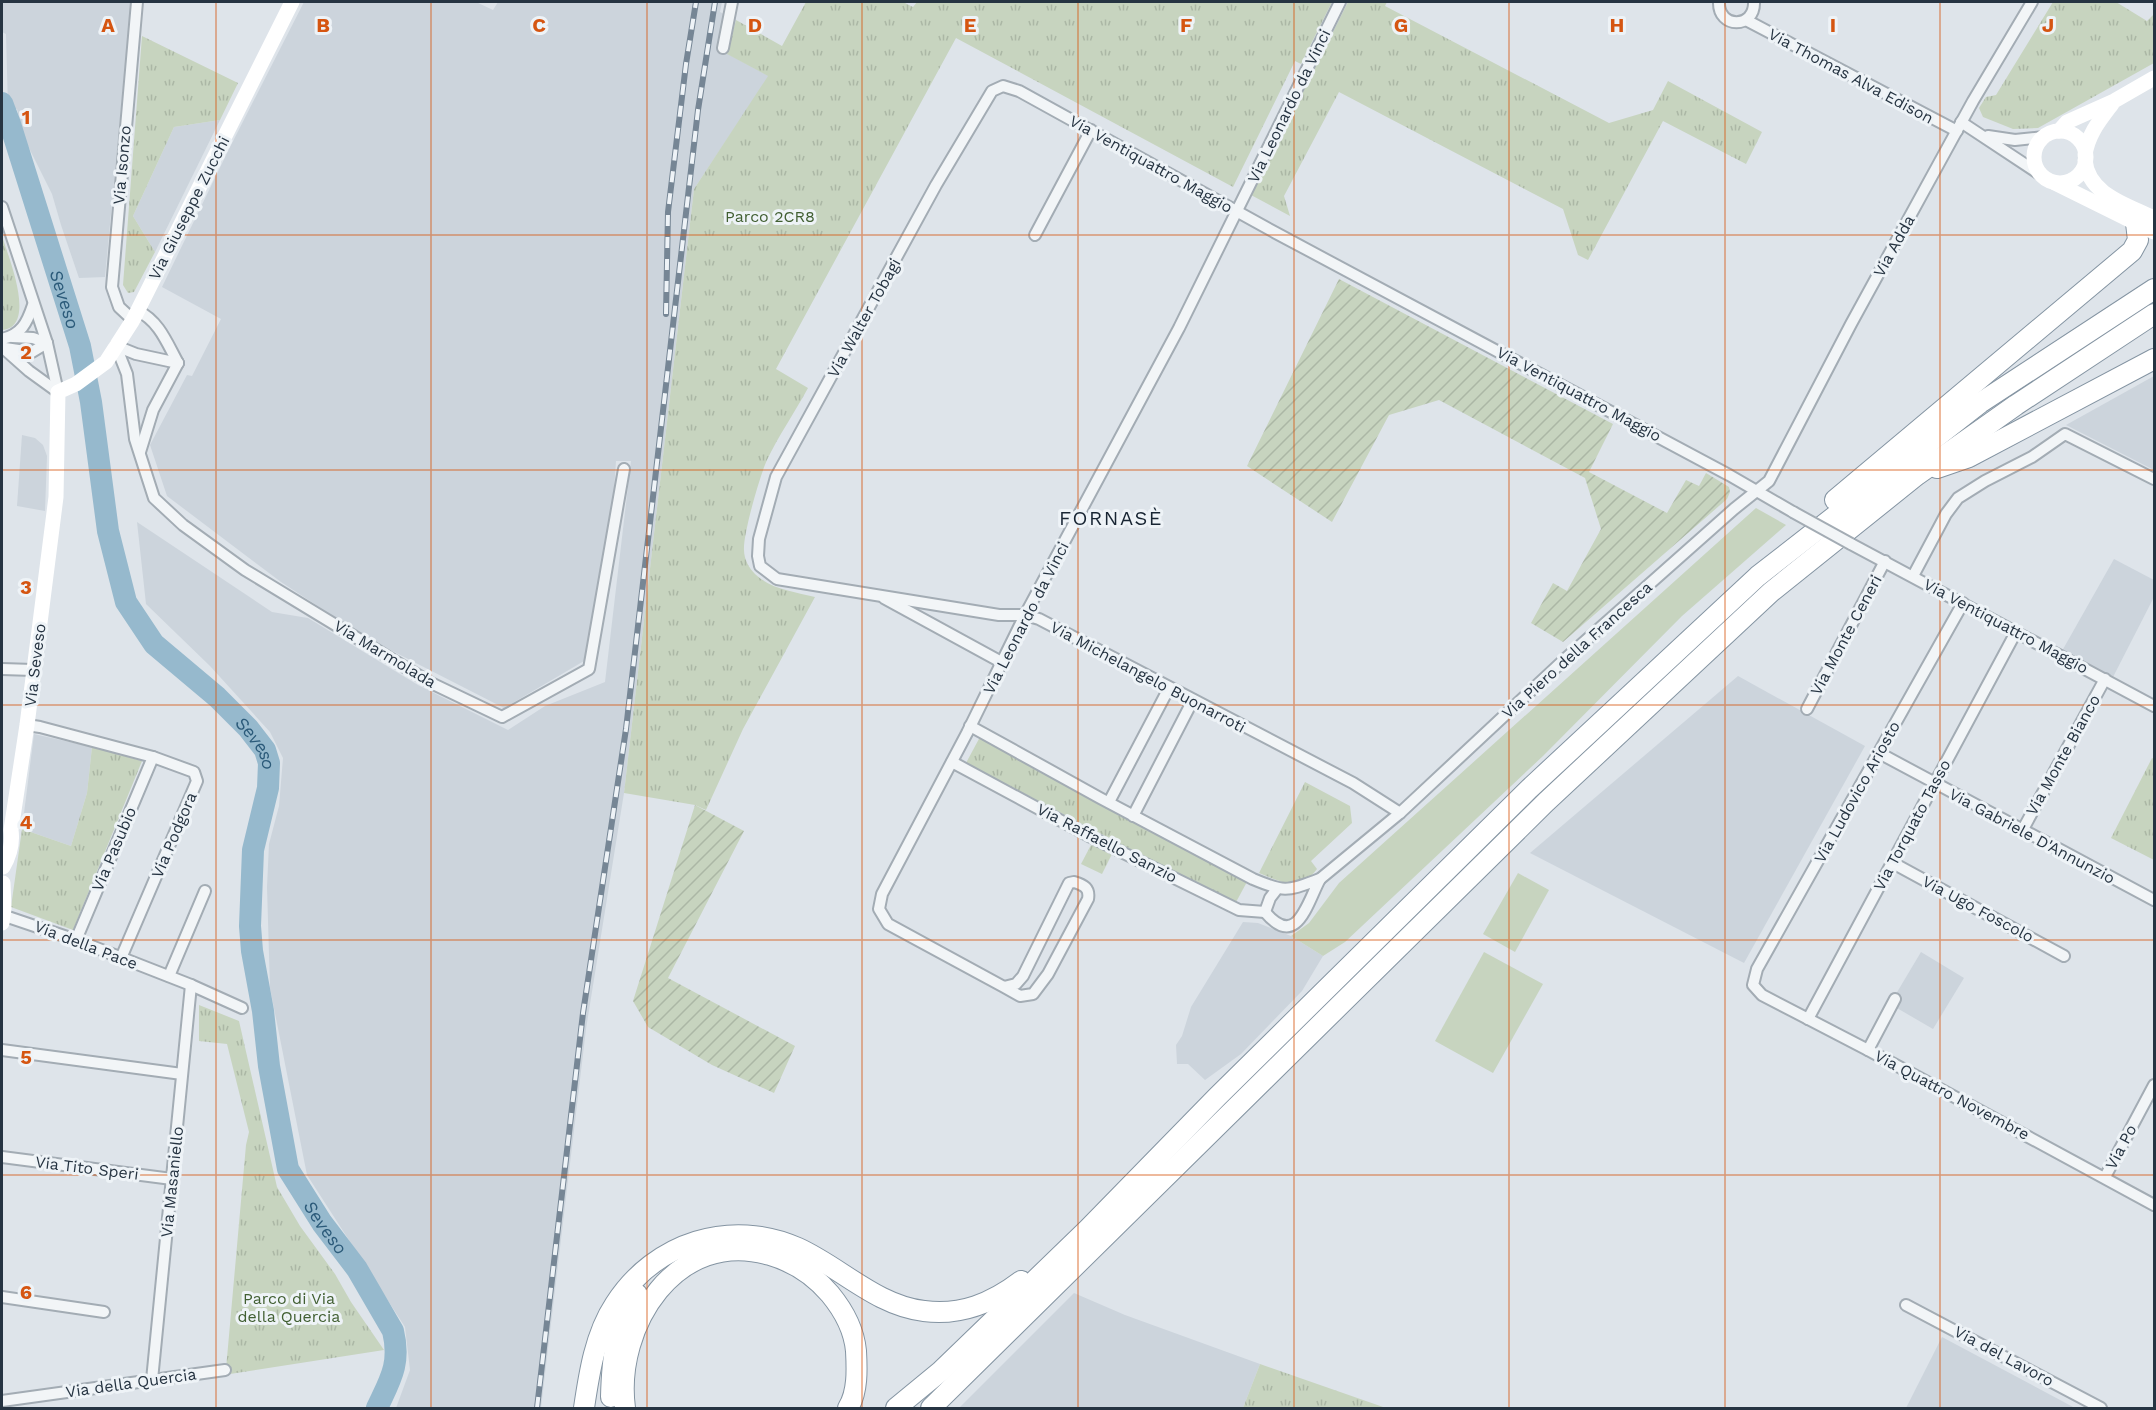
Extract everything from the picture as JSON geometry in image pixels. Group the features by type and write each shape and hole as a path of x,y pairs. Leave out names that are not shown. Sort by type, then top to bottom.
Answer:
{"highway":[{"path":"1758,576 1778,546 2132,251 2145,221"},
{"path":"897,1408 941,1371 1087,1230 1428,886 1758,576 1980,404 2154,288"},
{"path":"932,1408 1546,802 1771,591 1917,475 2016,405 2154,314"},
{"path":"1917,475 1969,457 2154,359"},
{"path":"584,1408 591,1370 603,1329 615,1304 655,1261 687,1244 727,1235 762,1236 798,1248 897,1304 922,1311 952,1312 978,1306 1002,1294 1087,1230"},
{"path":"613,1408 612,1364 617,1333 626,1311 642,1286 687,1244"},
{"path":"625,1408 626,1367 631,1337 638,1320 653,1296 670,1278 695,1261 726,1251 758,1251 791,1261 819,1280 842,1308 855,1336 857,1371 852,1403 848,1408"},
{"path":"947,1408 987,1370 1026,1317"}],"street":[{"name":"Via Isonzo","path":"137,2 112,287 119,307 135,316 150,317 159,328 178,363"},
{"name":"Via Giuseppe Zucchi","path":"58,392 76,384 106,362 135,316 292,2"},
{"path":"723,48 732,2"},
{"name":"Via Leonardo da Vinci","path":"1004,987 888,924 879,909 882,894 1003,663 1025,615 1143,396 1340,2"},
{"name":"Via Thomas Alva Edison","path":"1719,2 1724,18 1735,22 1746,20 1959,127 1982,135 2048,179"},
{"path":"1746,20 1753,11 1754,2"},
{"name":"Via Adda","path":"1757,491 1769,481 1851,324 1959,127 2032,2"},
{"path":"1982,135 2015,140 2044,137 2059,131 2067,122 2114,101 2154,78"},
{"name":"Via Ventiquattro Maggio","path":"1003,86 1012,88 1091,130 1851,544 2154,706"},
{"name":"Via Walter Tobagi","path":"760,566 759,539 776,477 936,185 992,91 1003,86"},
{"path":"2048,179 2066,183 2082,170 2093,129 2114,101"},
{"path":"1035,235 1091,130"},
{"path":"2059,131 2072,134 2077,138 2084,148 2091,178 2104,194 2145,221 2154,232"},
{"path":"2044,137 2036,146 2034,159 2035,165 2048,179 2145,221"},
{"path":"2,207 46,343 58,392"},
{"path":"4,343 24,326 33,305"},
{"path":"4,343 33,338 46,343"},
{"path":"4,343 40,379 58,392"},
{"path":"116,346 136,354 178,363 153,410 140,453"},
{"name":"Via Marmolada","path":"116,346 126,374 135,439 154,498 183,525 246,570 431,683 502,717 589,669 624,469"},
{"name":"Via Seveso","path":"2,918 2,884 5,878 2,867 9,857 13,839 12,830 56,497 58,392"},
{"path":"1913,576 1946,514 1958,498 2039,453 2051,442 2065,434 2154,479"},
{"name":"Via Piero della Francesca","path":"1320,879 1400,813 1565,659 1757,491"},
{"name":"Via Monte Ceneri","path":"1807,709 1885,561"},
{"name":"Via Michelangelo Buonarroti","path":"760,566 777,579 999,615 1025,615 1039,619 1353,783 1400,813"},
{"name":"Via Michelangelo Buonarroti","path":"878,594 1003,663"},
{"name":"Via Ludovico Ariosto","path":"1752,982 1757,969 1963,603"},
{"name":"Via Torquato Tasso","path":"1808,1019 2016,632"},
{"path":"2,669 33,670"},
{"name":"Via Monte Bianco","path":"2022,831 2105,679"},
{"path":"1108,802 1169,688"},
{"path":"1133,816 1193,700"},
{"name":"Via Podgora","path":"27,725 153,757 194,772 197,781 122,958"},
{"path":"970,726 1253,879 1277,889 1291,889 1320,879"},
{"name":"Via Gabriele D'Annunzio","path":"1879,753 2154,900"},
{"name":"Via Pasubio","path":"76,940 153,757"},
{"name":"Via Raffaello Sanzio","path":"952,762 1091,837 1239,910 1265,912"},
{"name":"Via Seveso","path":"2,846 12,830"},
{"name":"Via Ugo Foscolo","path":"1891,862 2064,956"},
{"path":"1277,889 1270,898 1265,912 1273,921 1287,927 1297,924 1306,911 1308,901 1320,879"},
{"path":"1074,882 1087,888 1088,899 1048,974 1033,994 1020,996 1004,987 1016,984 1023,976 1070,883 1074,882"},
{"path":"169,976 205,891"},
{"name":"Via della Pace","path":"2,918 76,940 191,985 242,1008"},
{"name":"Via Quattro Novembre","path":"1752,982 1758,993 1869,1050 2154,1205"},
{"name":"Via Masaniello","path":"152,1380 191,985"},
{"path":"1869,1050 1895,999"},
{"path":"2,1050 182,1074"},
{"name":"Via Po","path":"2105,1178 2154,1085"},
{"name":"Via Tito Speri","path":"2,1157 172,1179"},
{"path":"2,1297 104,1312"},
{"name":"Via del Lavoro","path":"1906,1305 2101,1408"},
{"name":"Via della Quercia","path":"2,1401 225,1370"}],"shaded area":[{"path":"2,2 131,2 105,277 79,278 52,194 24,138 17,109 8,108 6,34 2,32"},
{"path":"304,2 476,2 493,10 498,2 722,2 720,12 736,20 728,54 769,76 694,189 624,793 586,1029 541,1408 396,1408 410,1370 405,1327 307,1175 270,988 267,887 269,844 279,806 283,758 270,732 210,666 146,604 137,522 272,612 308,618 418,685 508,730 545,706 605,682 631,461 616,461 614,491 584,661 504,708 365,637 281,582 167,496 150,445 187,375 192,376 221,319 162,287"},
{"path":"220,120 155,252 133,216 174,127"},
{"path":"2154,376 2154,470 2066,425"},
{"path":"22,435 35,438 43,445 47,456 45,511 17,506"},
{"path":"2114,559 2154,580 2154,597 2112,679 2062,651"},
{"path":"1738,676 1865,746 1744,963 1530,853"},
{"path":"34,734 92,747 87,793 71,846 22,829"},
{"path":"1243,922 1258,923 1291,936 1323,956 1302,991 1241,1054 1205,1080 1188,1064 1177,1064 1176,1045 1182,1036 1191,1007"},
{"path":"1921,952 1964,978 1933,1029 1890,1004"},
{"path":"1074,1293 1125,1315 1260,1364 1243,1408 959,1408"},
{"path":"1942,1337 2075,1408 1906,1408"}],"green space":[{"name":"Parco 2CR8","path":"806,2 903,2 913,7 917,2 1332,2 1301,64 1295,61 1233,187 956,38 776,369 808,388 767,460 749,518 744,553 749,566 761,579 783,589 815,597 743,729 706,810 695,805 624,793 694,189 768,76 727,54 736,20 782,46"},
{"path":"1348,2 1387,2 1385,6 1609,123 1653,110 1668,81 1762,132 1746,164 1663,121 1588,260 1578,255 1563,209 1339,92 1284,196 1290,216 1251,195"},
{"path":"2053,2 2116,2 2147,21 2154,14 2154,63 2038,128 2013,129 1983,117 1979,108 1986,97 1996,95"},
{"path":"142,36 238,83 220,120 174,127 133,216 155,252 134,292 128,293 123,285"},
{"path":"2,236 18,289 19,304 18,317 13,326 2,330"},
{"path":"1339,279 1613,424 1589,472 1667,513 1686,480 1699,486 1706,473 1729,487 1730,492 1727,499 1563,642 1531,623 1553,583 1567,591 1601,529 1585,478 1439,400 1389,415 1332,522 1247,466"},
{"path":"1756,508 1786,525 1682,616 1543,756 1345,942 1323,956 1291,936 1309,923 1339,883"},
{"path":"980,737 1248,880 1235,904 966,763"},
{"path":"92,747 142,761 73,930 11,907 22,829 71,846 87,793"},
{"path":"2152,758 2154,759 2154,860 2111,838"},
{"path":"1305,782 1350,806 1352,823 1311,861 1317,869 1304,881 1290,883 1275,880 1259,873"},
{"path":"695,805 744,831 668,978 795,1046 774,1093 712,1065 648,1027 633,1001"},
{"path":"1092,843 1112,854 1102,874 1081,864"},
{"path":"1518,873 1549,890 1515,952 1483,934"},
{"path":"1484,952 1543,984 1493,1073 1435,1041"},
{"name":"Parco di Via della Quercia","path":"199,1005 239,1021 277,1187 300,1226 335,1274 384,1350 230,1374 226,1369 249,1132 227,1044 199,1041"},
{"path":"1260,1364 1386,1408 1243,1408"}],"waterway":[{"name":"Seveso","path":"2,103 80,346 91,402 108,531 126,602 154,644 217,697 248,728 265,750 269,763 268,788 253,850 250,926 269,1066 288,1169 322,1223 357,1269 393,1331 395,1362 390,1380 377,1408"}],"railway":[{"path":"666,314 668,212 696,2"},
{"path":"537,1408 583,1013 626,729 698,110 715,2"}],"district":[{"name":"FORNASÈ","path":"1111,518"}]}
